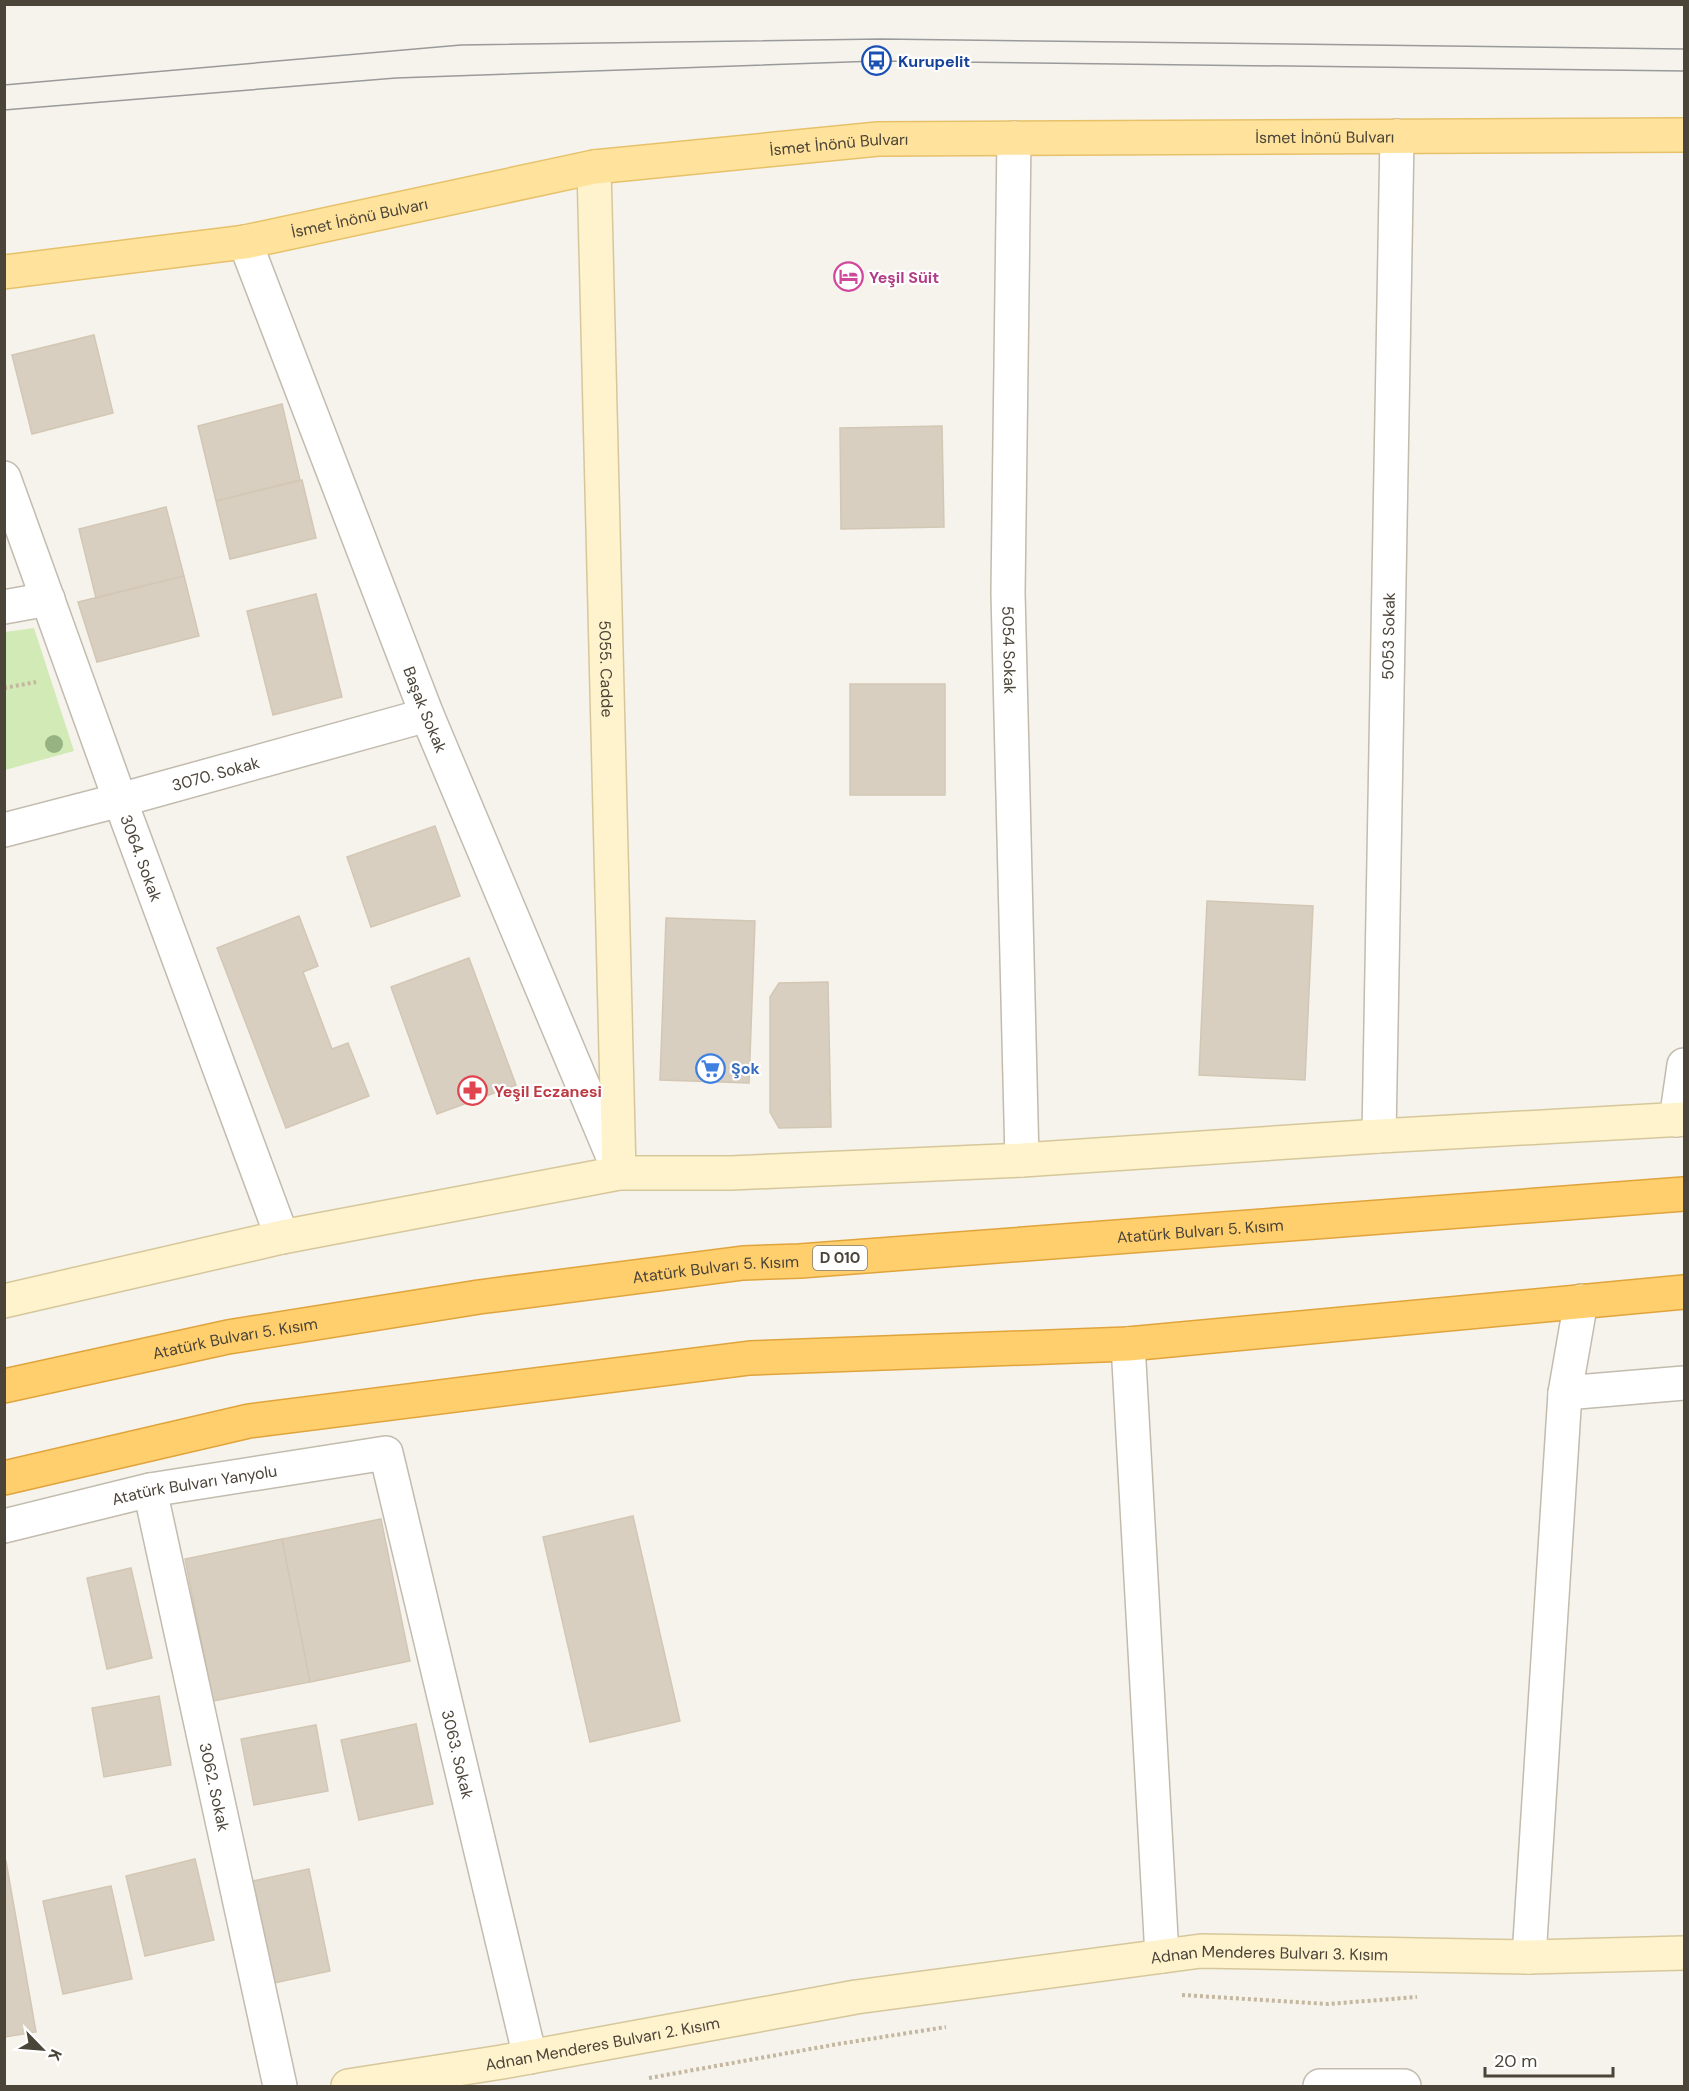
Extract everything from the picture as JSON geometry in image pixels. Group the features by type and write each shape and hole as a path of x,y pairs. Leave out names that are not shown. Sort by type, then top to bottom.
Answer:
{"highway":[{"name":"Atatürk Bulvarı 5. Kısım","path":"4,1386 228,1337 479,1297 743,1263 800,1261 1684,1194"},
{"path":"4,1478 249,1421 750,1358 1128,1344 1684,1292"}],"main road":[{"name":"İsmet İnönü Bulvarı","path":"4,272 245,242 594,167 878,139 1684,135"}],"street":[{"name":"5053 Sokak","path":"1379,1136 1397,136"},
{"name":"5054 Sokak","path":"1014,138 1008,592 1022,1160"},
{"name":"5055. Cadde","path":"594,167 619,1173"},
{"name":"Başak Sokak","path":"245,242 427,716 619,1173"},
{"name":"3064. Sokak","path":"4,478 120,800 282,1237"},
{"path":"4,607 48,599"},
{"name":"3070. Sokak","path":"4,830 427,716"},
{"path":"4,1301 282,1237 619,1173 731,1173 1022,1160 1680,1119 1684,1065"},
{"path":"1529,1957 1565,1393 1581,1301"},
{"path":"1128,1344 1162,1956"},
{"path":"1565,1393 1684,1383"},
{"name":"Atatürk Bulvarı Yanyolu","path":"4,1526 150,1490 386,1453"},
{"name":"3063. Sokak","path":"386,1453 530,2057"},
{"name":"3062. Sokak","path":"150,1490 280,2086"},
{"name":"Adnan Menderes Bulvarı 3. Kısım","path":"856,1998 1202,1951 1529,1957 1684,1953"},
{"name":"Adnan Menderes Bulvarı 2. Kısım","path":"348,2086 530,2057 856,1998"},
{"path":"1320,2086 1404,2086"}],"path":[{"path":"1172,1995 1328,2004 1423,1996"},
{"path":"646,2078 953,2026"}],"green space":[{"path":"34,628 74,751 5,770 5,632"}],"building":[{"path":"94,335 113,413 32,434 12,355"},
{"path":"282,404 300,480 216,501 198,426"},
{"path":"942,426 944,527 841,529 840,428"},
{"path":"302,480 316,538 230,559 216,501"},
{"path":"166,507 184,576 96,598 79,529"},
{"path":"184,576 199,636 97,662 78,602"},
{"path":"316,594 342,697 273,715 247,611"},
{"path":"850,684 945,684 945,795 850,795"},
{"path":"435,826 460,896 371,927 347,857"},
{"path":"1207,901 1313,906 1305,1080 1199,1075"},
{"path":"299,916 318,966 303,972 332,1049 348,1043 369,1096 286,1128 217,948"},
{"path":"666,918 755,921 749,1083 660,1080"},
{"path":"469,958 516,1085 437,1114 391,987"},
{"path":"828,982 831,1127 779,1128 770,1112 770,997 779,983"},
{"path":"633,1516 680,1721 590,1742 543,1537"},
{"path":"381,1519 410,1661 310,1682 282,1539"},
{"path":"282,1539 310,1682 213,1701 185,1559"},
{"path":"131,1568 152,1658 107,1669 87,1578"},
{"path":"159,1696 171,1765 104,1777 92,1708"},
{"path":"416,1724 433,1804 359,1820 341,1740"},
{"path":"316,1725 328,1791 254,1805 241,1739"},
{"path":"195,1859 214,1940 145,1956 126,1876"},
{"path":"4,1861 6,1861 36,2032 4,2037"},
{"path":"309,1869 330,1971 269,1984 248,1882"},
{"path":"111,1886 132,1979 63,1994 43,1901"}],"tram line":[{"path":"4,85 461,45 881,39 1684,49"},
{"path":"4,110 396,78 877,61 1684,71"}],"place":[{"name":"Kurupelit","path":"877,61"},
{"name":"Yeşil Süit","path":"848,277"},
{"name":"Şok","path":"710,1068"},
{"name":"Yeşil Eczanesi","path":"473,1091"}]}
